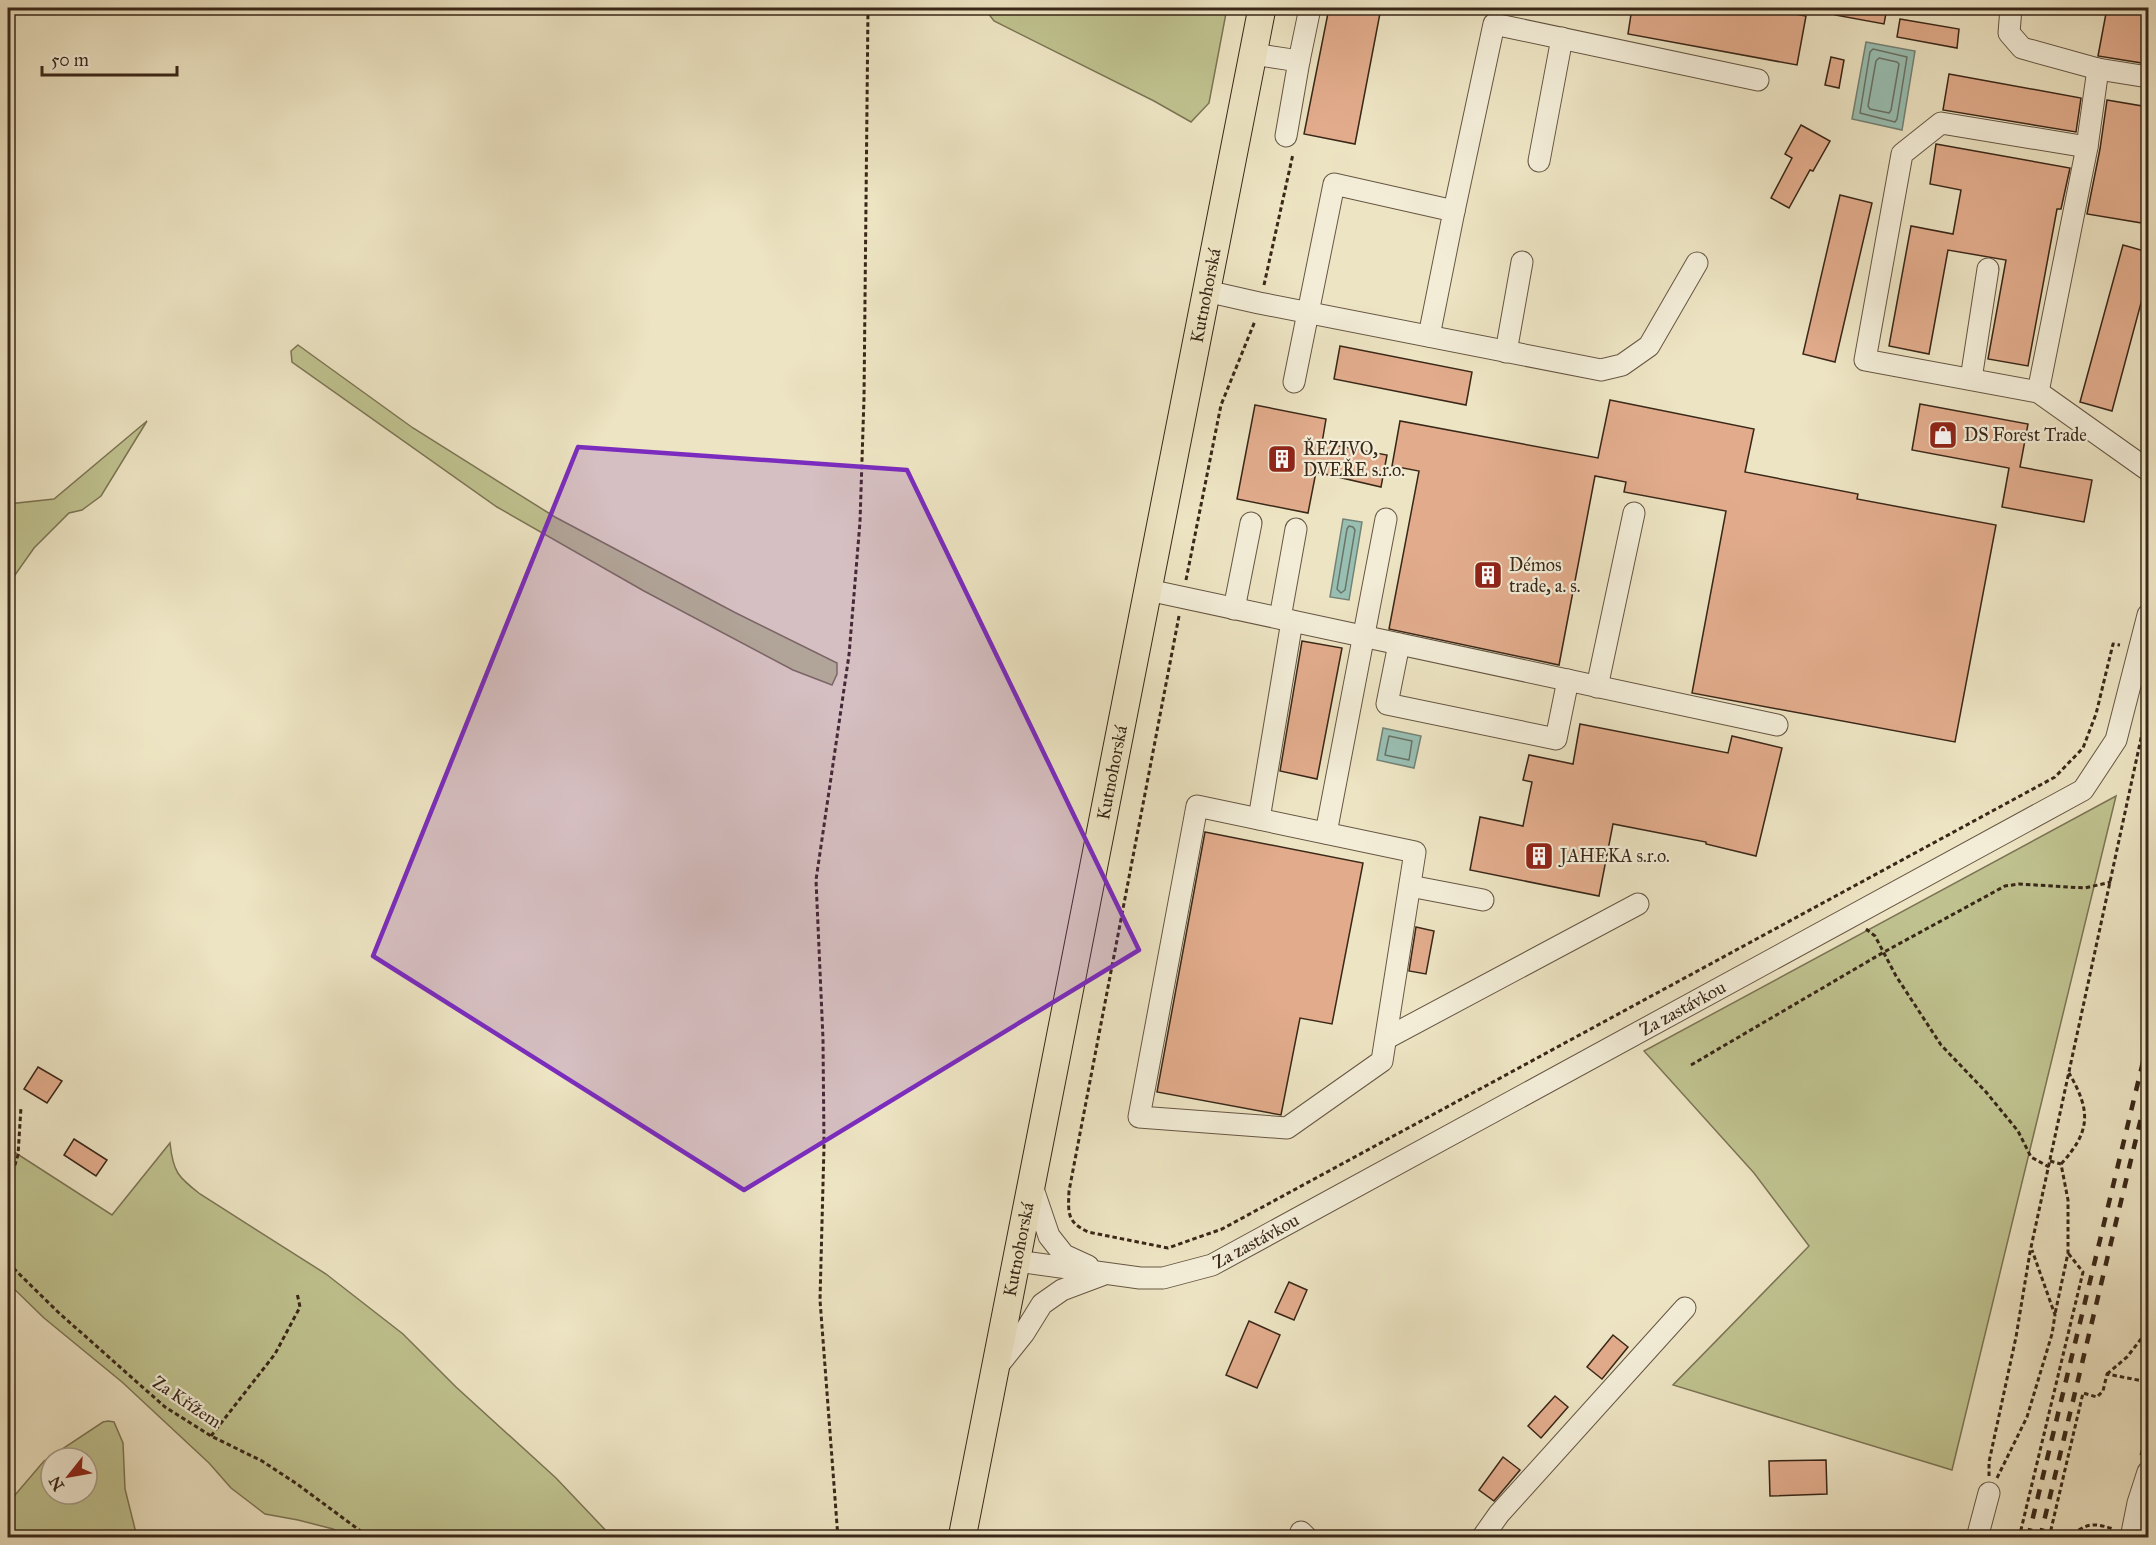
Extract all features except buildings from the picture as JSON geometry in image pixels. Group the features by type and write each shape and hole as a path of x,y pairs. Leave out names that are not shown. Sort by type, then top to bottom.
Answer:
{"main road":[{"name":"Kutnohorská","path":"962,1538 1262,8"}],"street":[{"path":"1286,136 1310,8"},
{"path":"2011,8 2009,33 2022,48 2098,69 2148,77"},
{"path":"1429,336 1494,24 1758,80"},
{"path":"1539,161 1562,38"},
{"path":"1253,54 1299,61"},
{"path":"2038,392 2087,147 2098,69"},
{"path":"2087,147 1941,123 1902,154 1865,360 2038,392 2148,470"},
{"path":"1294,382 1334,184 1454,211"},
{"path":"1506,352 1522,262"},
{"path":"1206,291 1601,370 1622,365 1649,346 1697,263"},
{"path":"1971,380 1988,269"},
{"path":"1598,687 1634,513"},
{"path":"1326,833 1386,519"},
{"path":"1234,609 1251,523"},
{"path":"1259,819 1296,529"},
{"path":"1148,590 1777,725"},
{"name":"Za zastávkou","path":"1016,1261 1140,1278 1163,1278 1212,1265 2083,790 2116,740 2148,615"},
{"path":"1399,644 1387,704 1556,739 1568,680"},
{"path":"1197,806 1326,833 1415,852 1382,1061 1287,1128 1139,1117 1197,806"},
{"path":"1410,886 1483,900"},
{"path":"1387,1038 1638,903"},
{"name":"Za zastávkou","path":"1031,1183 1049,1236 1064,1255 1105,1274"},
{"name":"Za zastávkou","path":"994,1370 1024,1333 1042,1304 1062,1290 1105,1274"},
{"path":"1482,1538 1499,1514 1685,1308"},
{"path":"2131,1534 2148,1472"},
{"path":"1977,1538 1989,1493"}],"path":[{"path":"838,1538 820,1300 824,1146 823,1040 816,880 849,656 860,522 864,398 867,8"},
{"path":"1989,1493 1989,1462 2016,1337 2031,1248 2148,706"},
{"path":"1691,1065 1884,952 2005,886 2019,884 2085,888 2110,882"},
{"path":"1850,917 1875,936 1896,976 1941,1046 1986,1092 2018,1131 2031,1157 2049,1167"},
{"path":"2061,1164 2076,1148 2084,1126 2082,1097 2069,1073"},
{"path":"8,1187 18,1155 21,1107"},
{"path":"2050,1161 2061,1164"},
{"path":"1989,1493 2008,1459 2027,1416 2052,1334 2068,1253 2068,1200 2061,1164"},
{"path":"2031,1248 2055,1316"},
{"path":"2019,1538 2083,1272 2068,1253"},
{"name":"Za Křížem","path":"8,1263 75,1327 165,1407 211,1436 262,1461 370,1538"},
{"path":"211,1436 275,1353 300,1307 297,1293"},
{"path":"2049,1538 2083,1393 2097,1397 2103,1391 2107,1374 2127,1357 2148,1330"},
{"path":"2107,1374 2148,1382"},
{"path":"2066,1538 2090,1523 2101,1524 2131,1534"},
{"path":"605,1538 607,1531"}],"highlighted area":[{"path":"578,447 907,470 1139,950 744,1190 373,956"}],"green space":[{"path":"984,8 1227,8 1209,103 1191,122 1154,101 994,21"},
{"path":"298,345 413,428 555,517 734,612 837,663 837,674 832,685 793,670 644,591 497,507 292,362 291,351"},
{"path":"147,421 101,496 82,510 69,513 34,548 8,585 8,504 54,499"},
{"path":"2116,796 1952,1470 1673,1385 1809,1246 1754,1173 1644,1051"},
{"path":"170,1143 175,1167 186,1183 326,1274 403,1334 456,1387 556,1478 612,1537 345,1537 333,1529 265,1514 231,1488 209,1463 122,1382 44,1318 8,1283 8,1148 112,1215"},
{"path":"103,1422 114,1422 123,1443 125,1489 137,1537 8,1537 9,1502 39,1467 39,1506 99,1506 99,1446 67,1446"}],"water":[{"path":"1866,42 1915,51 1902,130 1852,119"},
{"path":"1343,519 1362,522 1349,600 1330,597"},
{"path":"1383,728 1421,736 1414,768 1377,760"}],"railway":[{"path":"2028,1538 2148,1041"},
{"path":"2040,1538 2148,1089"}],"place":[{"name":"DS Forest Trade","path":"1943,435"},
{"name":"ŘEZIVO, DVEŘE s.r.o.","path":"1282,459"},
{"name":"Démos trade, a. s.","path":"1488,575"},
{"name":"JAHEKA s.r.o.","path":"1539,856"}]}
